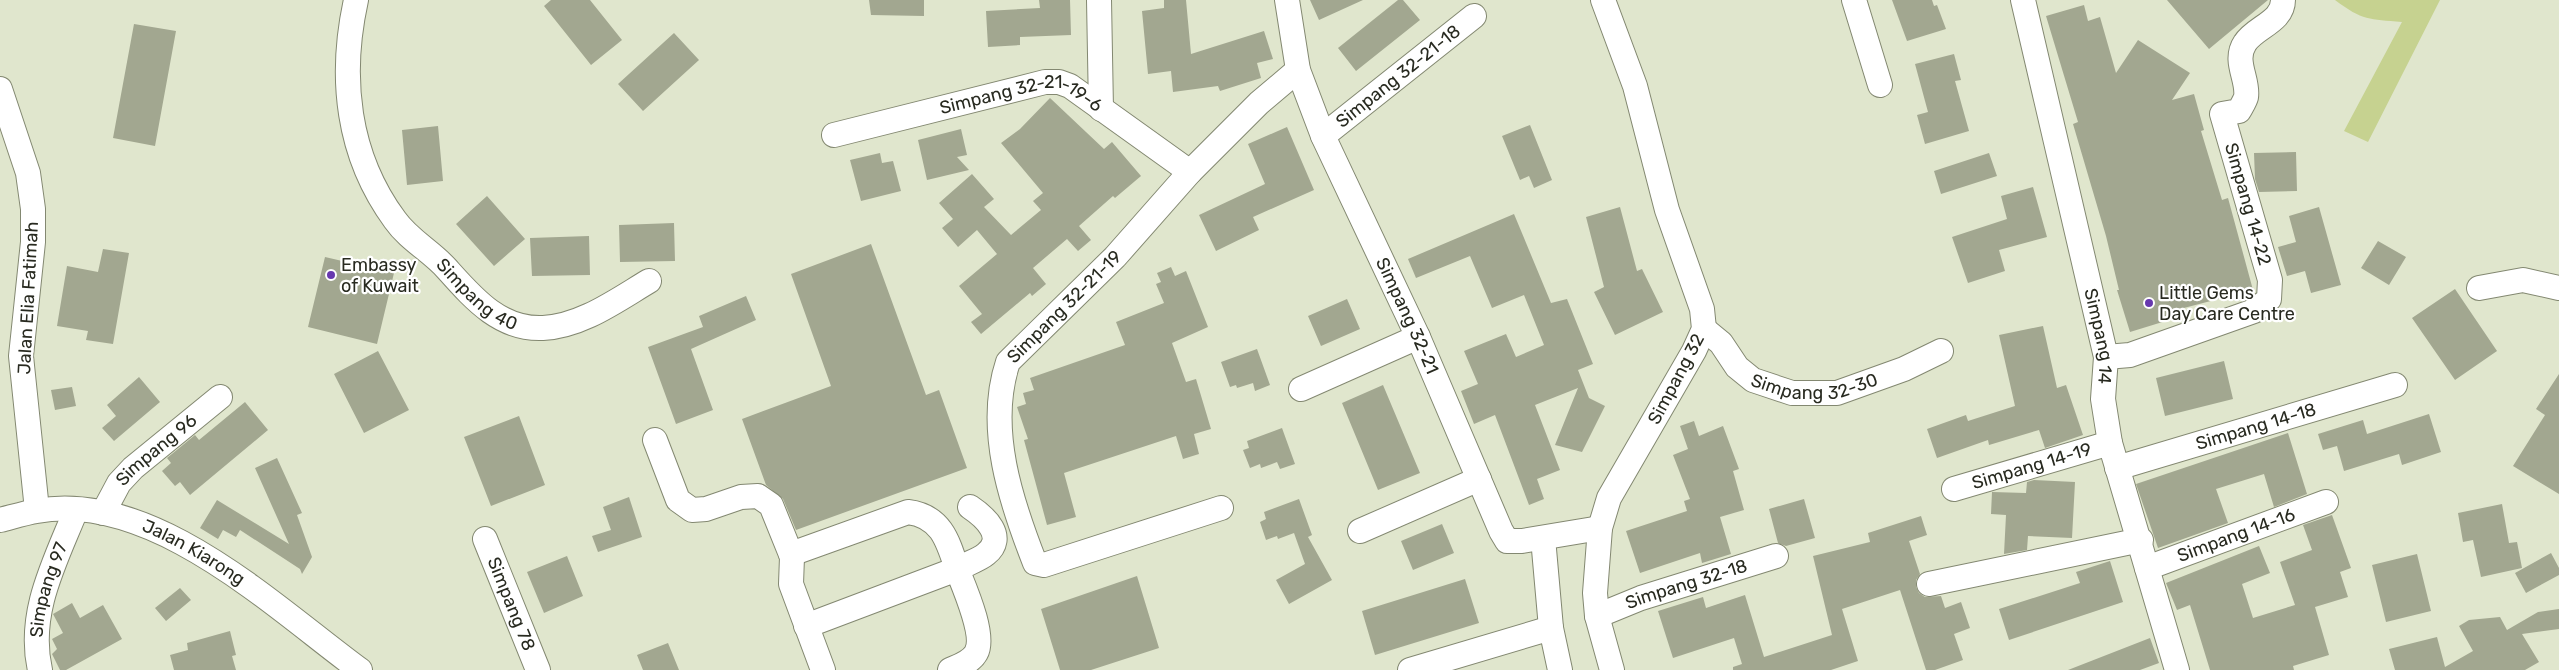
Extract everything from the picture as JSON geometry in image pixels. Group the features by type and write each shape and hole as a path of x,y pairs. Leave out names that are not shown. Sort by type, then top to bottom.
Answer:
{"street":[{"name":"Simpang 40","path":"356,0 349,30 347,59 351,123 360,155 375,188 396,221 419,246 441,262 492,315 518,326 543,328 570,322 624,298 649,282"},
{"path":"1099,0 1101,108"},
{"name":"Simpang 32-21","path":"1286,0 1298,70 1324,136 1418,337 1507,541 1522,542 1600,528"},
{"name":"Simpang 32","path":"1603,0 1635,86 1667,210 1702,309 1704,329 1694,351 1610,498 1600,528 1596,593 1597,616 1612,670"},
{"path":"1854,0 1880,85"},
{"name":"Simpang 14","path":"2023,0 2106,357 2104,398 2110,443 2177,670"},
{"name":"Simpang 14-22","path":"2106,357 2130,355 2254,311 2269,299 2270,280 2222,114 2238,111 2246,97 2240,62 2244,43 2278,14 2283,6 2283,0"},
{"name":"Simpang 32-21-18","path":"1324,136 1474,16"},
{"name":"Simpang 32-21-19","path":"1221,508 1044,565 1035,563 1003,464 1001,441 1002,382 1008,362 1115,257 1190,172 1259,103 1298,70"},
{"name":"Simpang 32-21-19-6","path":"834,136 1045,82 1059,82 1070,86 1190,172"},
{"name":"Jalan Elia Fatimah","path":"0,89 28,173 32,209 33,242 20,356 37,510"},
{"path":"2479,288 2523,280 2559,288"},
{"name":"Simpang 32-30","path":"1704,329 1721,343 1737,367 1753,380 1792,393 1837,393 1904,369 1941,351"},
{"path":"1301,389 1418,337"},
{"name":"Simpang 14-18","path":"2117,468 2395,385"},
{"name":"Simpang 96","path":"103,513 118,483 133,468 220,397"},
{"path":"654,440 678,500 692,510 706,509 741,497 758,496 771,505 791,554 791,584 823,670"},
{"name":"Simpang 14-19","path":"1954,489 2110,443"},
{"path":"1360,531 1479,479"},
{"name":"Simpang 14-16","path":"2147,568 2326,502"},
{"path":"806,626 957,569 985,555 993,546 992,526 985,517 970,507"},
{"name":"Jalan Kiarong","path":"0,520 37,510 76,510 103,513 148,527 195,548 253,588 360,670"},
{"name":"Simpang 97","path":"40,670 36,655 38,613 44,588 76,510"},
{"path":"791,554 908,512 921,514 935,522 947,540 978,630 980,643 976,654 966,663 950,670"},
{"path":"1543,538 1551,628 1560,670"},
{"name":"Simpang 78","path":"485,539 538,670"},
{"path":"1929,584 2140,540"},
{"name":"Simpang 32-18","path":"1597,616 1641,598 1776,556"},
{"path":"1410,670 1551,628"}],"green space":[{"path":"2335,0 2440,0 2368,142 2344,131 2402,22 2367,18 2353,12"}],"building":[{"path":"551,0 590,0 622,40 591,65 544,6"},
{"path":"869,0 924,0 924,16 871,15"},
{"path":"1039,0 1070,0 1071,35 1020,37 1020,45 988,47 986,11 1040,8"},
{"path":"1164,0 1186,0 1191,54 1264,31 1273,59 1257,63 1261,78 1220,91 1218,86 1173,92 1171,71 1148,74 1142,11 1164,8"},
{"path":"1310,0 1363,0 1319,20"},
{"path":"1398,0 1403,0 1420,20 1356,71 1338,48"},
{"path":"1892,0 1932,0 1934,6 1937,5 1946,29 1907,41"},
{"path":"2167,0 2268,0 2209,49"},
{"path":"2084,5 2088,21 2100,17 2116,73 2138,40 2190,73 2172,100 2194,94 2204,130 2201,131 2222,200 2228,198 2253,290 2180,309 2182,316 2130,332 2117,290 2119,290 2106,236 2073,124 2078,122 2046,16"},
{"path":"134,24 176,31 155,146 113,138"},
{"path":"674,33 699,60 643,111 618,84"},
{"path":"1954,54 1961,80 1955,81 1969,131 1925,144 1917,115 1928,112 1915,64"},
{"path":"1050,98 1104,149 1112,142 1141,176 1115,198 1113,196 1079,226 1091,240 1078,251 1067,239 1033,268 1046,284 1032,296 1030,293 981,334 971,322 982,314 959,286 997,254 977,230 958,247 942,228 953,219 939,203 972,174 994,199 984,207 1011,235 1041,210 1033,201 1043,193 1001,143 1020,129"},
{"path":"1530,125 1552,180 1534,188 1529,176 1520,180 1502,136"},
{"path":"438,126 443,181 407,185 402,130"},
{"path":"1287,127 1314,190 1253,217 1259,230 1216,251 1199,215 1265,184 1248,144"},
{"path":"961,129 967,155 957,157 969,170 927,180 918,140"},
{"path":"2296,152 2297,191 2259,192 2255,179 2254,153"},
{"path":"880,153 882,163 893,161 901,191 861,201 850,160"},
{"path":"1989,153 1997,176 1941,194 1934,171"},
{"path":"2033,187 2047,237 1999,250 2005,271 1968,283 1952,237 2007,219 2001,196"},
{"path":"487,196 525,239 494,266 456,224"},
{"path":"1620,207 1637,271 1642,269 1663,312 1615,335 1594,292 1604,287 1586,217"},
{"path":"2319,207 2341,285 2311,293 2305,271 2287,276 2278,247 2296,242 2289,216"},
{"path":"1514,214 1551,303 1567,299 1593,364 1578,370 1589,398 1605,406 1582,452 1555,445 1578,388 1535,405 1560,470 1537,479 1544,499 1529,505 1495,415 1474,424 1461,391 1478,384 1464,351 1506,334 1516,357 1544,345 1524,295 1492,308 1470,256 1416,278 1408,259"},
{"path":"674,223 675,261 620,262 619,225"},
{"path":"589,236 590,275 532,276 530,238"},
{"path":"2378,241 2406,257 2389,285 2361,268"},
{"path":"871,244 926,395 939,390 967,468 796,530 783,499 766,485 742,419 831,386 791,274"},
{"path":"103,249 129,253 113,344 86,340 88,331 57,326 67,266 98,272"},
{"path":"325,257 394,273 377,344 308,327"},
{"path":"1171,267 1175,276 1186,271 1208,327 1172,343 1186,382 1196,379 1211,429 1194,434 1199,454 1183,459 1176,436 1064,473 1076,517 1047,525 1024,440 1028,439 1017,407 1026,404 1023,393 1034,390 1030,378 1125,345 1116,322 1164,303 1156,284 1161,282 1157,273"},
{"path":"2455,289 2497,351 2455,380 2412,318"},
{"path":"746,296 756,320 691,349 713,410 676,424 648,347 703,327 699,316"},
{"path":"1347,299 1360,329 1321,346 1308,316"},
{"path":"2043,326 2057,388 2066,385 2083,435 2045,448 2039,430 1989,445 1988,440 1937,458 1927,429 1966,415 1968,421 2015,406 1999,335"},
{"path":"1257,349 1270,385 1255,391 1253,383 1237,388 1236,385 1230,387 1221,362"},
{"path":"378,351 409,410 364,433 334,374"},
{"path":"2224,361 2233,399 2165,416 2156,378"},
{"path":"2559,374 2559,494 2513,466 2545,415 2536,409"},
{"path":"139,377 160,402 114,441 102,428 116,416 107,405"},
{"path":"1383,385 1420,473 1378,490 1342,403"},
{"path":"72,387 76,406 55,410 51,390"},
{"path":"245,402 268,430 190,495 180,482 175,486 162,471 171,463 167,458 195,435 199,440"},
{"path":"2429,414 2441,452 2402,465 2399,454 2344,471 2337,446 2323,450 2318,434 2363,420 2367,434"},
{"path":"519,416 545,485 491,506 464,437"},
{"path":"1694,421 1699,436 1723,426 1739,469 1733,471 1744,510 1720,517 1731,554 1702,563 1700,553 1640,573 1626,531 1687,511 1684,501 1690,499 1673,455 1688,449 1680,426"},
{"path":"1282,428 1295,464 1280,469 1277,462 1261,468 1260,464 1250,468 1243,450 1249,448 1247,441"},
{"path":"2288,433 2307,494 2274,507 2264,474 2216,489 2228,523 2158,548 2136,484"},
{"path":"277,458 302,513 297,515 312,557 302,574 300,569 240,530 236,537 223,530 218,539 200,528 217,500 289,544 255,468"},
{"path":"2034,480 2075,482 2072,538 2028,536 2027,550 2004,554 2006,515 1991,514 1992,492 2026,493 2027,482"},
{"path":"629,497 642,537 598,552 592,536 611,530 603,507"},
{"path":"1299,499 1312,535 1308,537 1332,580 1289,604 1276,580 1305,564 1294,533 1278,539 1277,536 1266,540 1260,522 1266,519 1264,512"},
{"path":"1804,499 1815,538 1786,546 1778,543 1769,509"},
{"path":"2502,504 2509,543 2517,542 2522,568 2481,577 2473,540 2463,542 2458,513"},
{"path":"2332,515 2351,568 2340,572 2348,597 2315,607 2329,655 2293,666 2294,670 2210,670 2190,605 2177,610 2166,583 2259,546 2270,573 2242,584 2253,618 2295,605 2280,562 2312,550 2303,525"},
{"path":"1921,516 1927,535 1909,541 1920,574 1916,580 1916,587 1919,593 1925,597 1941,596 1945,608 1961,602 1970,628 1954,634 1963,660 1935,670 1926,670 1900,590 1842,609 1858,661 1831,670 1733,670 1733,667 1742,664 1734,638 1673,658 1658,611 1703,597 1706,608 1745,595 1764,657 1832,635 1813,556 1870,542 1868,533"},
{"path":"1442,524 1454,553 1413,570 1401,541"},
{"path":"2551,553 2559,568 2559,575 2526,593 2515,573"},
{"path":"2417,554 2431,611 2386,622 2372,565"},
{"path":"567,556 583,596 544,613 527,572"},
{"path":"2110,561 2123,602 2009,640 1999,609 2080,583 2076,572"},
{"path":"1137,576 1159,648 1091,670 1060,670 1041,609"},
{"path":"1465,579 1479,623 1375,655 1362,611"},
{"path":"180,588 191,600 166,621 155,608"},
{"path":"72,603 80,618 103,605 122,639 66,670 60,670 52,654 57,649 52,639 63,633 53,614"},
{"path":"2559,609 2559,629 2522,634 2539,662 2525,670 2395,670 2389,649 2437,637 2445,667 2473,651 2459,626 2469,620 2500,617 2507,630 2538,612"},
{"path":"230,631 236,655 232,656 236,670 174,670 170,655 188,650 187,643"},
{"path":"2150,638 2159,663 2140,670 2068,670"},
{"path":"668,643 679,670 643,670 637,655"}],"place":[{"name":"Embassy of Kuwait","path":"331,275"},
{"name":"Little Gems Day Care Centre","path":"2149,303"}]}
